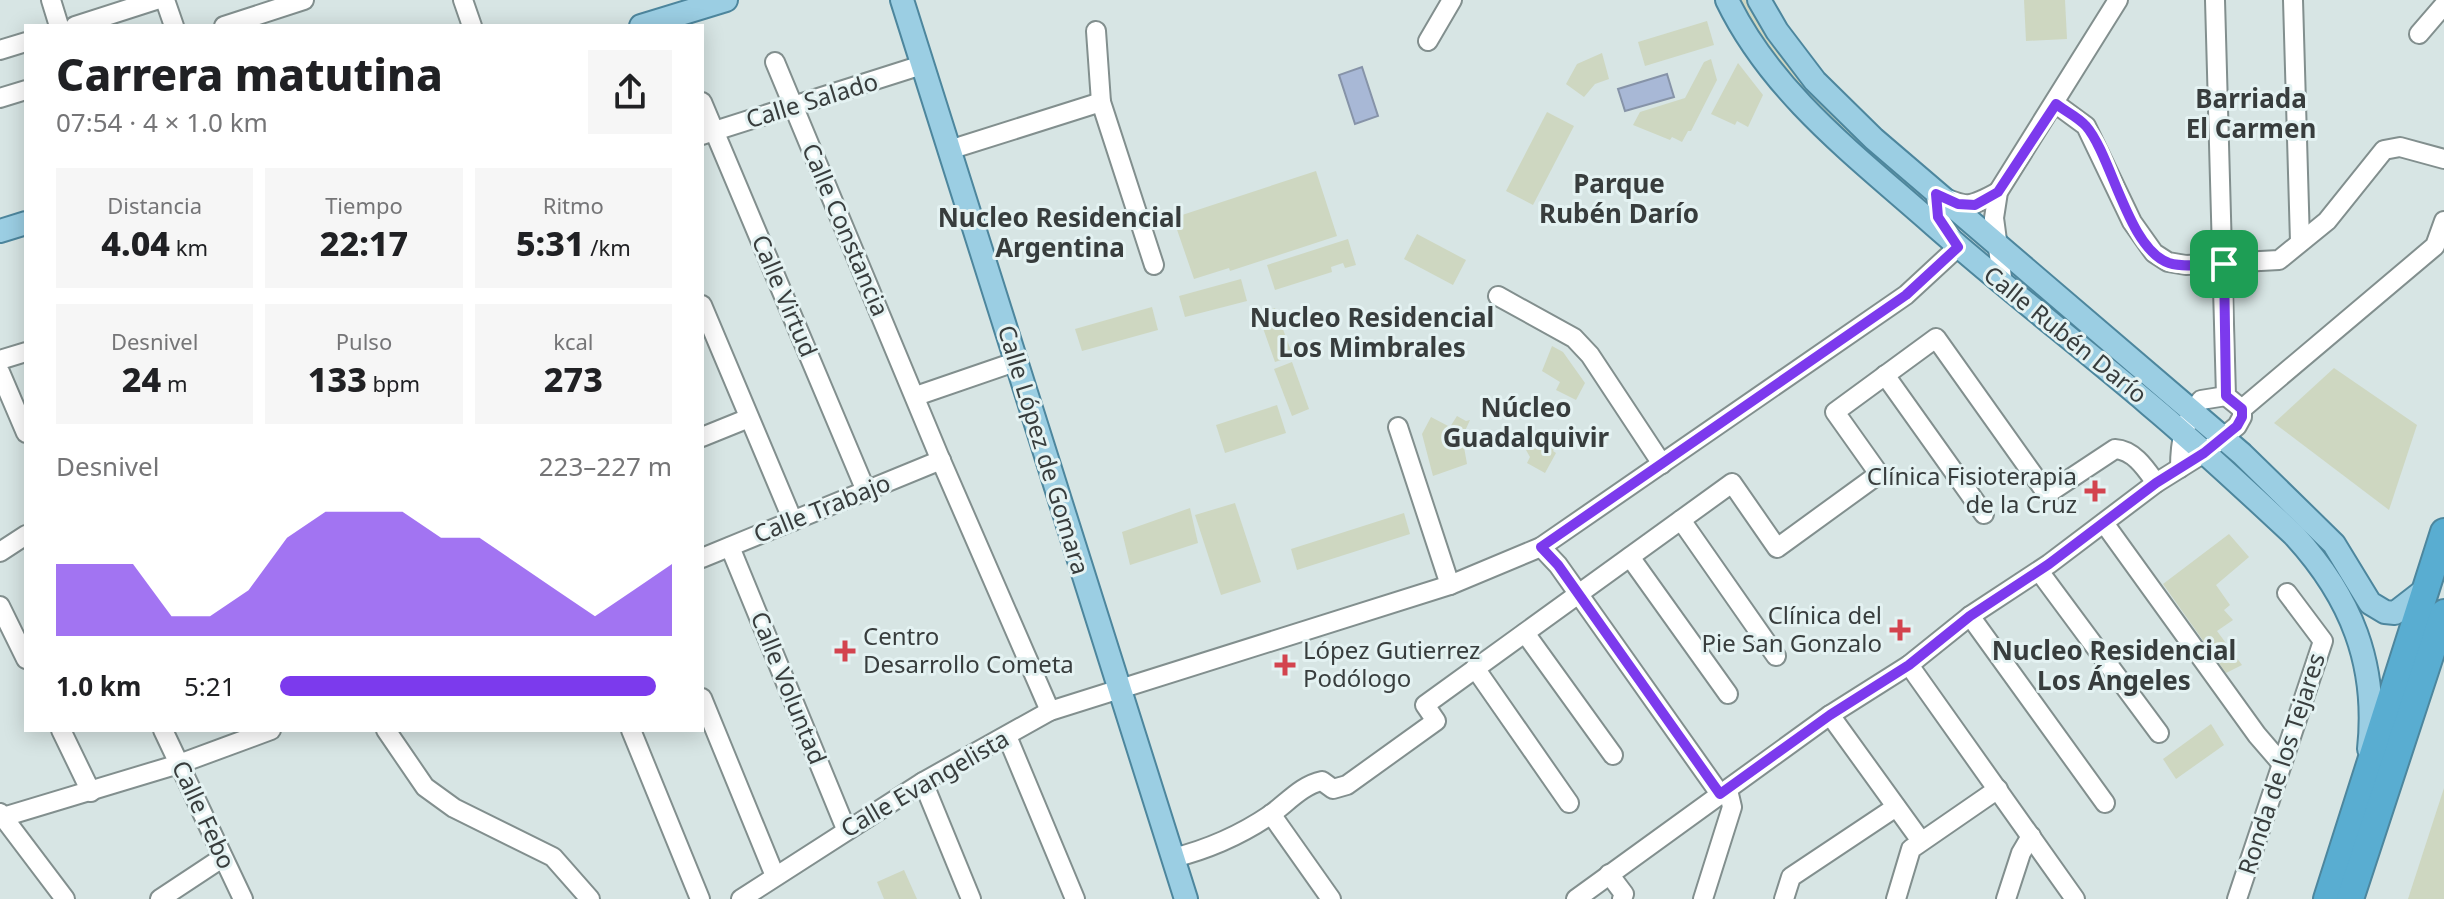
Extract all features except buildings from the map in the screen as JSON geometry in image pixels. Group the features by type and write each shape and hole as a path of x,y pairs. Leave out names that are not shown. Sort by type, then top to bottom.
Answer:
{"highway":[{"path":"2350,899 2426,589 2444,532"},
{"path":"2377,783 2444,613"},
{"path":"2327,899 2444,640"}],"main road":[{"path":"648,24 726,0"},
{"name":"Calle López de Gomara","path":"902,0 1186,899"},
{"name":"Calle Rubén Darío","path":"1727,0 1762,59 1823,129 1958,247 2183,434 2350,590"},
{"name":"Calle Rubén Darío","path":"1759,0 1777,31 1815,81 1936,194 2223,437 2334,544 2350,590"},
{"path":"0,231 24,224"},
{"path":"2350,590 2385,612 2395,613 2426,589"},
{"path":"2350,590 2370,688 2377,783"}],"street":[{"path":"51,0 58,24"},
{"path":"81,24 156,0"},
{"path":"165,0 173,24"},
{"path":"230,24 304,0"},
{"path":"463,0 471,24"},
{"path":"1428,41 1452,0"},
{"path":"2003,285 1994,218 1998,192 2056,104 2118,0"},
{"path":"2215,0 2226,396 2242,413 2242,454"},
{"path":"2293,0 2300,242"},
{"path":"2419,34 2444,5"},
{"path":"1096,31 1101,102 1154,265"},
{"path":"0,50 24,43"},
{"name":"Calle Constancia","path":"775,62 941,460 1050,711"},
{"name":"Calle Salado","path":"708,133 922,65"},
{"path":"0,98 24,91"},
{"path":"949,150 1101,102"},
{"path":"2056,104 2086,126 2132,222 2154,253 2168,262 2186,265 2279,260 2327,221 2384,150 2400,147 2444,159"},
{"name":"Calle Virtud","path":"704,112 708,133 866,491"},
{"path":"1958,247 1938,217 1936,194 1958,204 1975,205 1998,192"},
{"path":"1576,899 1830,715 1909,665 1970,616 2039,571 2156,483 2204,453 2237,426 2242,413 2435,246 2444,221"},
{"name":"Calle Evangelista","path":"741,899 923,782 1050,711 1450,585 1541,547 1906,295 1958,247"},
{"path":"1498,296 1574,338 1590,355 1662,464"},
{"path":"708,334 749,418 793,521"},
{"path":"1173,858 1231,840 1312,783 1347,785 1436,721 1425,705 1732,483 1777,548 1879,474 1835,412 1936,338 2047,494 2110,452 2121,449 2136,458 2156,483"},
{"path":"0,360 24,353"},
{"path":"916,396 1015,362"},
{"path":"0,372 24,428"},
{"path":"1885,375 1984,514"},
{"path":"2180,468 2183,434 2191,412 2201,400 2226,396"},
{"path":"704,436 749,418"},
{"path":"1398,427 1450,585"},
{"name":"Calle Trabajo","path":"704,557 941,460"},
{"path":"1681,520 1776,656"},
{"path":"2104,523 2257,735 2282,764"},
{"path":"0,552 24,536"},
{"name":"Calle Voluntad","path":"730,547 846,829"},
{"path":"1541,547 1579,594 1732,807 1703,899"},
{"path":"1630,557 1728,694"},
{"path":"2039,571 2159,733"},
{"name":"Ronda de los Tejares","path":"2237,899 2323,641 2287,593"},
{"path":"0,606 24,655"},
{"path":"1970,616 2105,803"},
{"path":"1525,633 1613,755"},
{"path":"1909,665 2075,899"},
{"path":"1475,668 1569,803"},
{"path":"704,703 775,876"},
{"path":"1830,715 1921,841"},
{"path":"62,732 91,792"},
{"name":"Calle Febo","path":"164,732 243,899"},
{"path":"387,732 425,787 454,808 553,857 590,899"},
{"path":"632,732 700,899"},
{"path":"58,896 1,816 179,764 250,734"},
{"path":"1007,736 1075,899"},
{"path":"923,782 971,899"},
{"path":"1896,899 1911,849 1998,789"},
{"path":"1784,899 1791,877 1896,807"},
{"path":"1271,814 1331,899"},
{"path":"2006,899 2021,853 2031,836"},
{"path":"160,899 222,858"},
{"path":"1609,874 1628,897"}],"green space":[{"path":"1737,0 1746,0 1763,29 1804,84 1923,197 1919,201 1835,128 1770,54"},
{"path":"2024,0 2065,0 2067,39 2026,41"},
{"path":"1707,21 1714,45 1645,66 1638,42"},
{"path":"1602,53 1609,79 1595,84 1584,97 1566,84 1577,64"},
{"path":"1711,59 1717,80 1691,131 1682,142 1633,125 1640,112 1685,98 1704,62"},
{"path":"1738,63 1763,95 1748,127 1737,121 1735,125 1711,114"},
{"path":"1547,112 1574,126 1533,205 1506,191"},
{"path":"1316,171 1337,236 1230,271 1229,268 1194,279 1173,218"},
{"path":"1417,234 1466,260 1453,285 1404,259"},
{"path":"1348,239 1356,265 1345,268 1343,263 1331,267 1332,272 1275,290 1267,265"},
{"path":"1241,279 1247,301 1185,317 1179,296"},
{"path":"1152,307 1158,330 1082,351 1075,329"},
{"path":"1275,308 1293,356 1275,362 1258,314"},
{"path":"1552,346 1563,352 1585,383 1576,400 1556,390 1560,382 1542,371"},
{"path":"1292,362 1309,409 1292,416 1274,369"},
{"path":"2334,368 2417,425 2389,510 2274,423"},
{"path":"1277,405 1286,433 1225,453 1216,425"},
{"path":"1457,416 1470,420 1459,444 1464,447 1467,464 1433,476 1422,434 1431,417 1450,427"},
{"path":"1535,434 1557,445 1545,473 1527,463 1530,457 1526,450"},
{"path":"1235,503 1261,582 1221,595 1195,515"},
{"path":"1190,508 1198,543 1130,565 1122,532"},
{"path":"1404,513 1410,534 1297,570 1291,549"},
{"path":"2229,534 2249,557 2216,585 2230,605 2224,610 2233,620 2217,631 2242,665 2226,673 2163,584"},
{"path":"2211,724 2224,745 2176,779 2163,759"},
{"path":"2444,788 2444,899 2408,899"},
{"path":"904,870 917,899 884,899 877,882"}],"water":[{"path":"1362,67 1378,116 1355,124 1339,75"},
{"path":"1667,74 1674,97 1625,111 1618,89"}],"place":[{"name":"Clínica Fisioterapia de la Cruz","path":"2095,491"},
{"name":"Clínica del Pie San Gonzalo","path":"1900,630"},
{"name":"Centro Desarrollo Cometa","path":"845,651"},
{"name":"López Gutierrez Podólogo","path":"1285,665"}],"district":[{"name":"Barriada El Carmen","path":"2251,114"},
{"name":"Parque Rubén Darío","path":"1619,199"},
{"name":"Nucleo Residencial Argentina","path":"1060,233"},
{"name":"Nucleo Residencial Los Mimbrales","path":"1372,333"},
{"name":"Núcleo Guadalquivir","path":"1526,423"},
{"name":"Nucleo Residencial Los Ángeles","path":"2114,666"}],"route":[{"path":"2056,104 2086,126 2132,222 2154,253 2168,262 2186,265 2224,264 2226,396 2242,409 2237,426 2049,564 1970,616 1909,665 1830,715 1720,794 1558,565 1541,547 1906,295 1958,247 1938,217 1936,194 1958,204 1975,205 1998,192 2056,104"}]}
